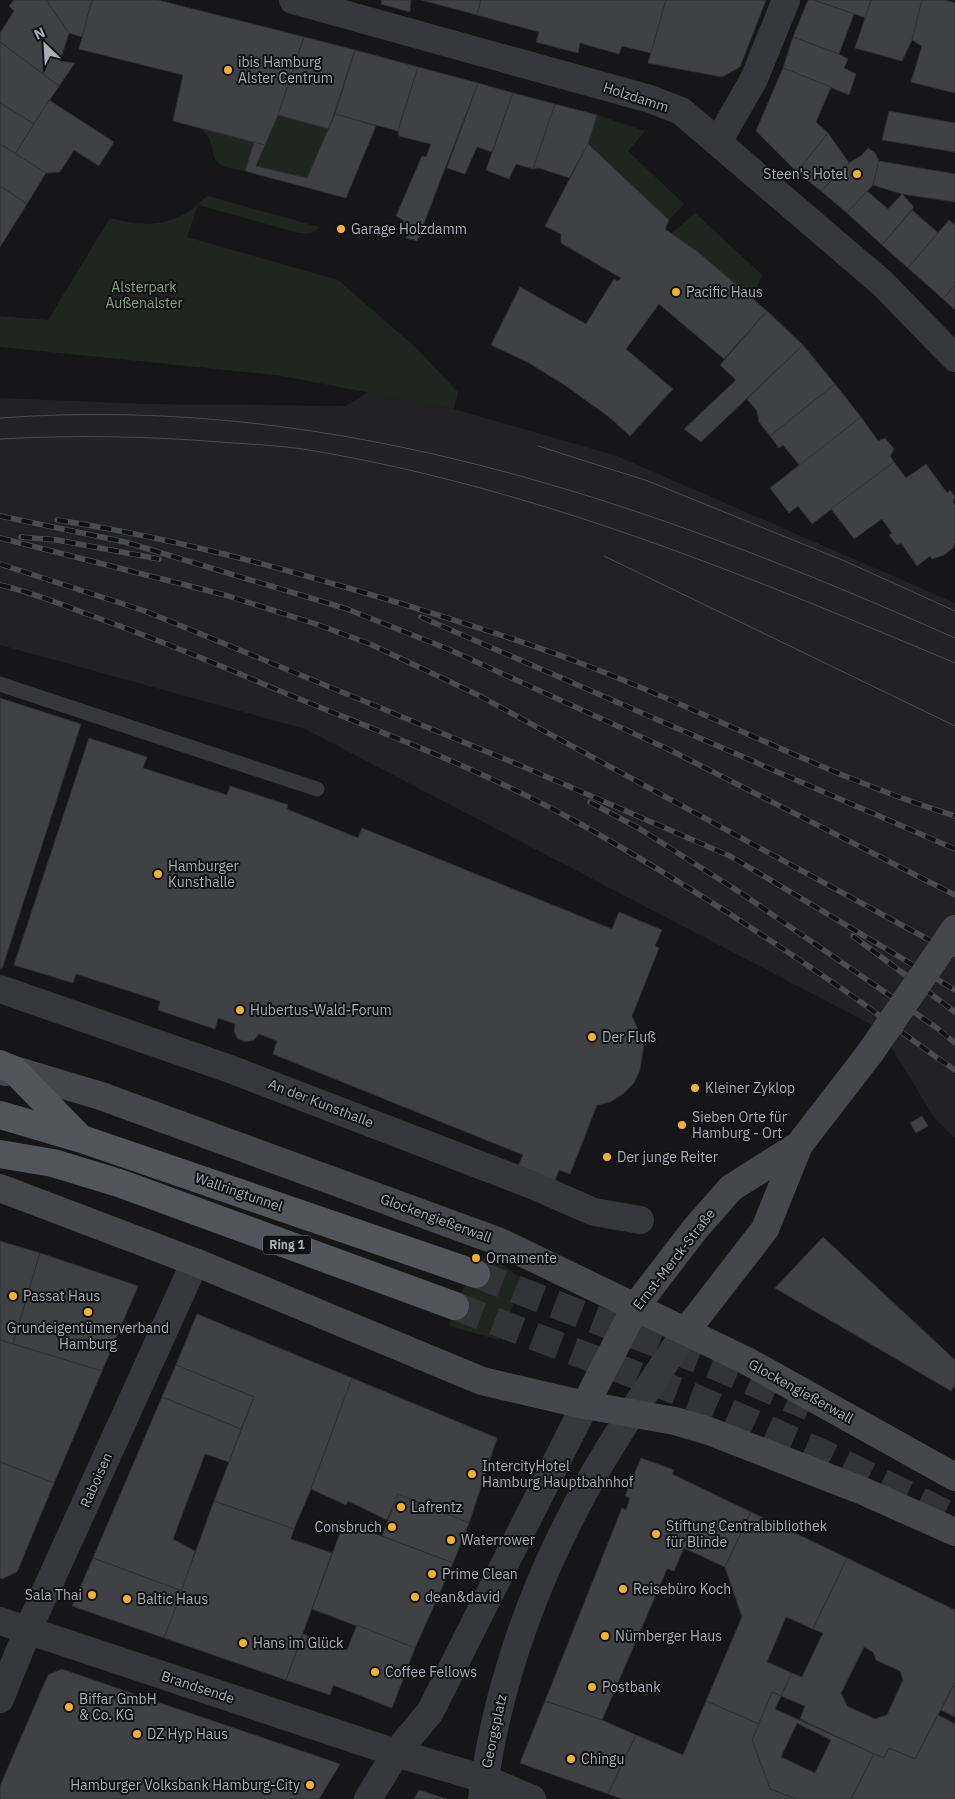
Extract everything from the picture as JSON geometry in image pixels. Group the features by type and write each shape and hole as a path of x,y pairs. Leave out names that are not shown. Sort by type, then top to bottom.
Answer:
{"main road":[{"name":"Ernst-Merck-Straße","path":"686,1330 765,1228 799,1145 870,1053 955,929"},
{"path":"5,1069 82,1139"},
{"name":"Glockengießerwall","path":"5,1069 102,1096 500,1242 747,1361 955,1477"},
{"name":"Wallringtunnel","path":"0,1115 82,1139 476,1274"},
{"name":"Ernst-Merck-Straße","path":"585,1405 636,1306 682,1244 731,1188 799,1145"},
{"name":"Ring 1","path":"0,1154 53,1163 119,1183 456,1306"},
{"path":"0,1188 195,1262 482,1381 585,1405 632,1412 709,1430 863,1491 955,1532"}],"street":[{"name":"Holzdamm","path":"294,0 650,99 681,111 882,283 955,358"},
{"path":"718,142 754,79 786,0"},
{"name":"An der Kunsthalle","path":"0,989 255,1078 532,1185 594,1212 640,1220"},
{"name":"Raboisen","path":"0,1699 28,1630 195,1262"},
{"name":"Georgsplatz","path":"396,1753 483,1789 486,1760 505,1678 531,1607 567,1524 590,1480 686,1330"},
{"path":"368,1799 396,1753 430,1712 585,1405"},
{"name":"Brandsende","path":"0,1621 396,1753"},
{"path":"483,1789 532,1799"}],"lane":[{"path":"0,684 317,789"}],"shaded area":[{"path":"370,392 454,409 617,456 955,603 955,1138 935,1119 880,1029 305,729 0,645 0,398 146,404 345,406"}],"green space":[{"path":"278,115 329,129 307,178 257,166"},
{"path":"597,115 645,131 628,151 684,204 669,220 588,144"},
{"path":"198,127 254,142 245,171 220,164 215,159 206,134"},
{"name":"Alsterpark Außenalster","path":"208,196 319,227 310,233 299,233 198,205 187,237 338,280 415,347 458,392 454,409 277,375 0,347 0,316 48,320 110,218 141,224 160,223 180,217 195,208 203,199"},
{"path":"695,213 762,275 752,298 671,234"},
{"path":"477,1254 498,1262 524,1280 499,1340 449,1326"}],"building":[{"path":"14,0 46,0 69,33 60,61 75,63 59,86 0,42 0,33 14,11 9,6"},
{"path":"46,0 92,0 82,37 69,33"},
{"name":"ibis Hamburg Alster Centrum","path":"92,0 158,0 304,37 278,115 265,145 173,121 183,75 79,49"},
{"path":"382,0 411,0 410,12 381,4"},
{"path":"421,0 481,0 477,15"},
{"path":"481,0 666,0 651,53 622,46 619,54 580,43 578,53 536,42 539,32 477,15"},
{"path":"666,0 766,0 740,67 722,77 648,63"},
{"path":"808,0 814,0 854,14 839,54 793,37"},
{"path":"814,0 871,0 866,18"},
{"path":"871,0 922,0 912,40 902,61 855,48"},
{"path":"922,0 944,0 955,3 955,93 911,82 922,46 912,40"},
{"path":"304,37 355,50 329,129 278,115"},
{"path":"793,37 848,59 844,68 856,74 849,95 783,68"},
{"path":"0,42 59,86 34,124 0,103"},
{"path":"355,50 418,67 398,131 335,114"},
{"path":"418,67 478,83 417,241 406,238 407,231 403,220 396,216 422,156 426,157 431,144 399,136 398,131"},
{"path":"783,68 831,87 816,122 828,133 797,172 756,131"},
{"path":"478,83 513,93 492,152 477,147 465,174 447,168"},
{"path":"513,93 555,104 533,169 516,164 509,179 486,170"},
{"path":"49,100 114,142 99,166 74,150 60,172 46,173 15,154"},
{"path":"0,103 34,124 15,154 0,144"},
{"path":"555,104 597,115 588,144 569,178 539,168 533,169"},
{"path":"889,111 955,123 955,152 882,140"},
{"path":"335,114 376,126 346,198 245,171 254,142 265,145 256,166 307,178"},
{"path":"828,133 849,163 821,191 797,172"},
{"path":"0,144 46,173 27,204 0,186"},
{"name":"Pacific Haus","path":"588,144 669,220 665,229 698,252 767,311 724,359 659,304 626,349 673,389 630,436 609,417 566,386 529,363 491,345 520,287 586,324 614,279 618,281 621,278 561,243 561,234 545,226"},
{"name":"Steen's Hotel","path":"868,148 875,153 879,161 873,185 847,213 821,191 849,163 862,155"},
{"path":"879,161 955,174 955,202 902,194 873,185"},
{"path":"0,186 27,204 0,247"},
{"path":"867,191 888,209 902,194 914,207 882,245 847,213"},
{"path":"912,210 938,233 908,268 882,245"},
{"path":"949,220 955,225 955,285 943,299 908,268"},
{"path":"955,285 955,310 943,299"},
{"path":"767,311 803,345 701,442 684,429 736,380 720,365"},
{"path":"803,345 835,384 770,436 759,422 757,411 747,399"},
{"path":"835,384 861,417 800,466 783,445 779,448 770,436"},
{"path":"861,417 878,441 885,438 894,449 890,456 894,462 812,524 798,506 789,513 770,488"},
{"path":"894,462 906,478 926,464 947,493 950,490 955,497 953,502 955,505 955,543 953,548 944,555 932,559 930,556 917,566 901,543 897,545 889,535 892,533 882,519 854,539 831,509"},
{"path":"0,698 81,724 2,969 0,968"},
{"path":"89,738 147,757 143,768 227,795 230,786 288,805 287,809 358,838 362,828 612,929 619,912 662,930 655,946 659,948 632,1016 644,1044 640,1070 634,1083 623,1094 610,1102 597,1105 570,1174 559,1170 551,1190 514,1175 523,1155 273,1054 277,1041 259,1034 254,1040 246,1042 238,1039 234,1032 235,1024 218,1018 215,1029 158,1010 160,1001 76,974 73,983 14,965"},
{"path":"922,1116 928,1126 916,1133 910,1123"},
{"path":"823,1237 955,1360 955,1385 951,1391 775,1288"},
{"name":"Passat Haus","path":"0,1241 40,1253 13,1344 0,1340"},
{"path":"40,1253 138,1286 102,1371 13,1344"},
{"path":"197,1314 352,1378 311,1489 294,1529 214,1501 254,1397 176,1365"},
{"path":"0,1340 102,1371 54,1483 0,1462"},
{"path":"176,1365 254,1397 241,1429 162,1397"},
{"path":"352,1378 497,1438 469,1523 398,1494 387,1520 348,1501 346,1505 311,1489"},
{"path":"162,1397 241,1429 229,1462 205,1454 173,1539 195,1551 182,1591 93,1558"},
{"name":"Nürnberger Haus","path":"641,1458 674,1470 672,1474 751,1512 725,1567 684,1548 674,1571 667,1569 602,1720 545,1701 622,1508 626,1510 630,1498 625,1496"},
{"path":"0,1462 54,1483 17,1572 2,1579 0,1578"},
{"path":"398,1494 469,1523 453,1563 382,1536"},
{"path":"214,1501 294,1529 291,1539 332,1553 286,1680 164,1638"},
{"path":"751,1512 847,1558 813,1629 786,1617 767,1662 792,1673 781,1696 772,1692 759,1724 706,1701 742,1617 725,1567"},
{"path":"344,1522 453,1563 415,1648 312,1609"},
{"name":"Baltic Haus","path":"93,1558 182,1591 164,1638 72,1606"},
{"path":"847,1558 955,1610 955,1682 915,1759 889,1748 884,1758 874,1754 800,1719 805,1706 781,1696 792,1673 802,1677 823,1633 813,1629","holes":["864,1647 873,1652 876,1660 900,1671 903,1680 887,1715 875,1719 847,1706 841,1693"]},
{"path":"357,1625 415,1648 392,1708 333,1685 330,1695 286,1680 303,1634 347,1650"},
{"name":"DZ Hyp Haus","path":"62,1669 340,1764 319,1799 0,1799 0,1786 48,1675"},
{"path":"955,1682 955,1717 941,1710"},
{"path":"772,1692 781,1696 775,1709 874,1754 851,1799 796,1799 770,1789 752,1740","holes":["797,1723 831,1740 815,1773 781,1757"]},
{"path":"545,1701 602,1720 636,1735 608,1794 520,1763"},
{"path":"706,1701 759,1724 752,1740 770,1789 796,1799 622,1799 608,1794 636,1735 683,1755"},
{"path":"938,1715 955,1724 955,1799 851,1799 874,1754 884,1758 889,1748 915,1759"},
{"path":"419,1790 447,1799 414,1799"}],"tunnel":[{"path":"476,1274 713,1365 810,1407"},
{"path":"455,1306 693,1397 822,1453 955,1518"}],"tram line":[{"path":"0,418 126,415 249,423 371,441 491,468 609,502 725,543 841,589 955,638"},
{"path":"0,439 55,437 165,438 303,449 389,465 472,486 635,536 795,597 955,663"},
{"path":"538,446 648,481 847,562 955,611"},
{"path":"604,556 955,726"}],"railway":[{"path":"0,516 125,542 347,609 448,649 670,750 955,895"},
{"path":"57,520 101,527 230,556 314,578 513,639 627,682 860,782 955,816"},
{"path":"21,537 57,540 159,559"},
{"path":"0,538 225,595 316,624 370,644 478,695 955,954"},
{"path":"0,564 145,611 524,767 730,856 955,990"},
{"path":"0,585 55,602 178,649 424,749 538,801 641,859 737,919 848,993 955,1070"},
{"path":"421,617 955,849"},
{"path":"590,802 640,829 741,893 937,1028 955,1043"},
{"path":"853,936 955,1012"}],"place":[{"name":"ibis Hamburg Alster Centrum","path":"228,70"},
{"name":"Steen's Hotel","path":"857,174"},
{"name":"Garage Holzdamm","path":"341,229"},
{"name":"Pacific Haus","path":"676,292"},
{"name":"Hamburger Kunsthalle","path":"158,874"},
{"name":"Hubertus-Wald-Forum","path":"240,1010"},
{"name":"Der Fluß","path":"592,1037"},
{"name":"Kleiner Zyklop","path":"695,1088"},
{"name":"Sieben Orte für Hamburg - Ort","path":"682,1125"},
{"name":"Der junge Reiter","path":"607,1157"},
{"name":"Ornamente","path":"476,1258"},
{"name":"Passat Haus","path":"13,1296"},
{"name":"Grundeigentümerverband Hamburg","path":"88,1312"},
{"name":"IntercityHotel Hamburg Hauptbahnhof","path":"472,1474"},
{"name":"Lafrentz","path":"401,1507"},
{"name":"Consbruch","path":"392,1527"},
{"name":"Stiftung Centralbibliothek für Blinde","path":"656,1534"},
{"name":"Waterrower","path":"451,1540"},
{"name":"Prime Clean","path":"432,1574"},
{"name":"Reisebüro Koch","path":"623,1589"},
{"name":"Sala Thai","path":"92,1595"},
{"name":"dean&david","path":"415,1597"},
{"name":"Baltic Haus","path":"127,1599"},
{"name":"Nürnberger Haus","path":"605,1636"},
{"name":"Hans im Glück","path":"243,1643"},
{"name":"Coffee Fellows","path":"375,1672"},
{"name":"Postbank","path":"592,1687"},
{"name":"Biffar GmbH & Co. KG","path":"69,1707"},
{"name":"DZ Hyp Haus","path":"137,1734"},
{"name":"Chingu","path":"571,1759"},
{"name":"Hamburger Volksbank Hamburg-City","path":"310,1785"}]}
